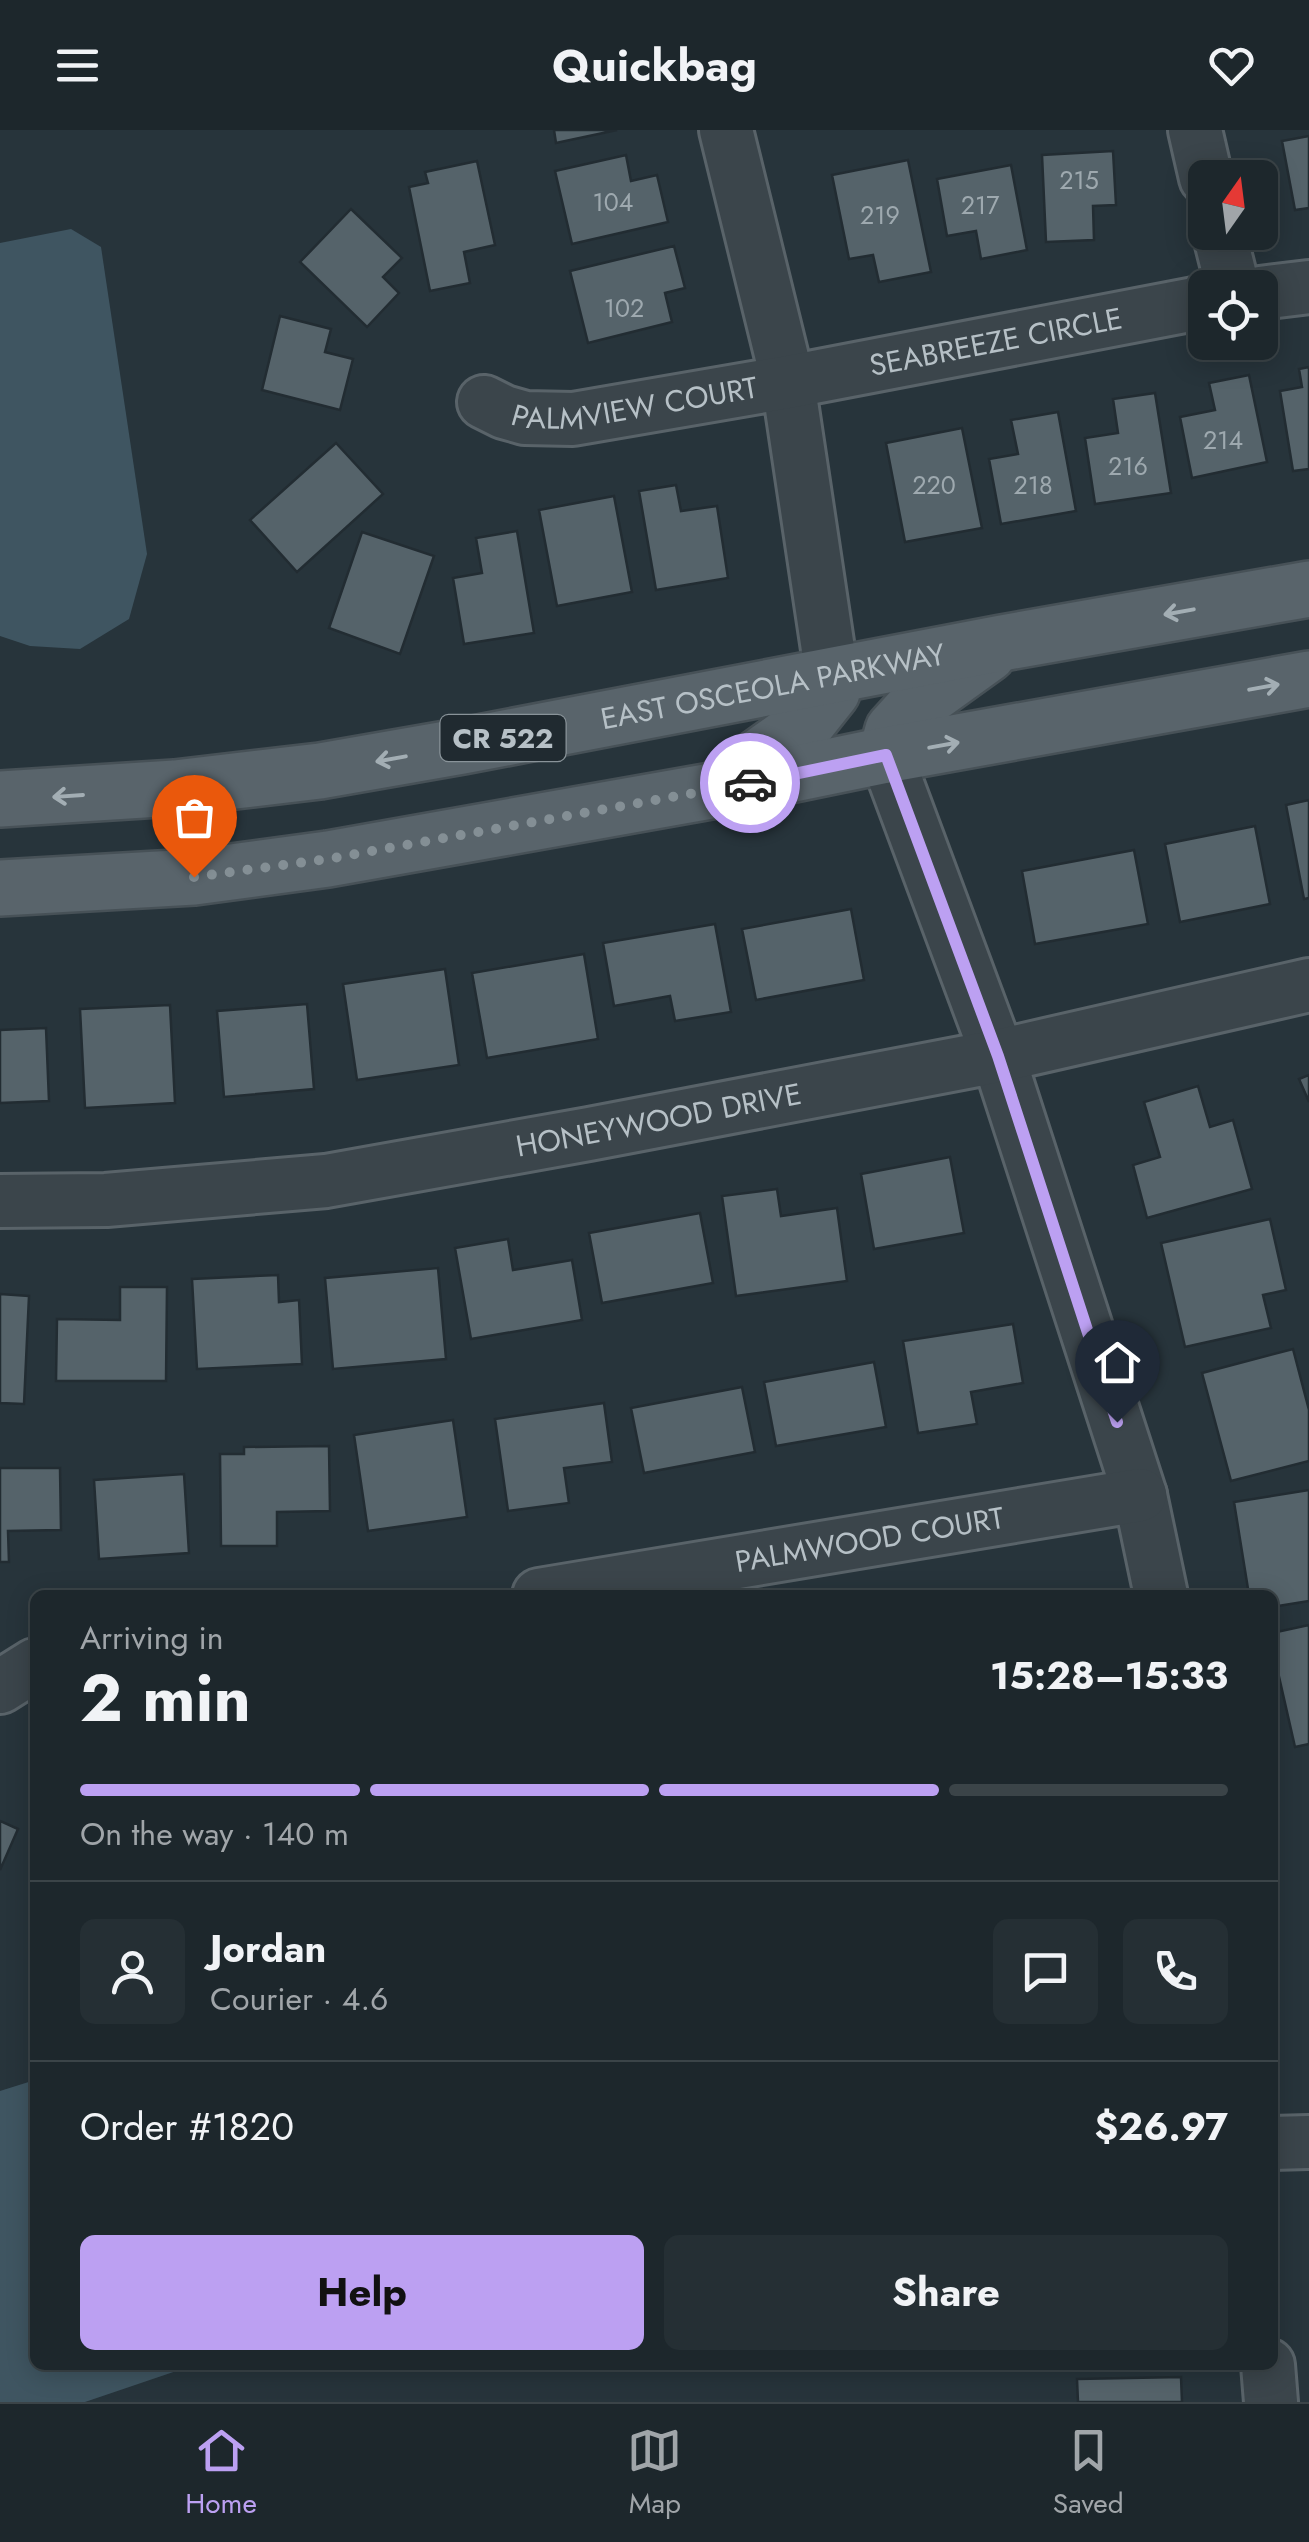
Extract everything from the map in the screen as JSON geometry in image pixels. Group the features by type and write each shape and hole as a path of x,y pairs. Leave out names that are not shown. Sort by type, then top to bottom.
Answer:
{"main road":[{"name":"EAST OSCEOLA PARKWAY","path":"0,799 175,788 320,771 1309,589"},
{"path":"886,755 893,730 913,708 1002,643"},
{"path":"711,791 809,721 832,692 832,676"},
{"path":"0,888 194,877 328,859 1309,679"}],"street":[{"path":"726,130 788,382 832,676"},
{"path":"1194,130 1202,160"},
{"path":"1278,291 1309,287"},
{"name":"SEABREEZE CIRCLE","path":"788,382 1188,305"},
{"name":"PALMVIEW COURT","path":"484,402 525,418 573,419 788,382"},
{"path":"886,755 998,1056 1140,1495 1160,1590"},
{"name":"HONEYWOOD DRIVE","path":"0,1201 106,1200 326,1181 998,1056 1309,985"},
{"name":"PALMWOOD COURT","path":"568,1590 1140,1495"},
{"path":"0,1687 30,1668"},
{"path":"1278,2143 1309,2142"},
{"path":"1268,2370 1271,2402"}],"water":[{"path":"71,229 101,247 147,554 129,619 80,649 30,646 0,636 0,243"},
{"path":"30,2082 30,2370 179,2370 85,2402 0,2402 0,2091"}],"building":[{"path":"554,130 617,130 556,143"},
{"path":"1309,136 1309,208 1295,210 1282,141"},
{"path":"1113,151 1116,205 1093,206 1094,240 1046,242 1042,155"},
{"path":"626,155 631,181 657,175 668,222 572,244 555,171"},
{"path":"908,160 931,272 879,282 873,255 849,259 832,175"},
{"path":"477,161 495,245 464,252 470,283 430,291 409,187 428,183 425,172"},
{"path":"1011,165 1027,250 981,259 976,231 947,236 937,179"},
{"path":"351,209 402,258 383,277 399,293 367,327 300,262"},
{"path":"674,246 685,288 665,293 672,322 588,343 570,271"},
{"path":"280,316 331,329 325,352 353,359 340,410 262,390"},
{"path":"1309,367 1309,469 1293,471 1280,391 1302,387 1299,369"},
{"path":"1249,375 1267,462 1192,478 1180,417 1215,410 1209,383"},
{"path":"1155,393 1171,493 1095,504 1085,438 1118,433 1113,399"},
{"path":"1058,412 1076,511 1001,524 989,459 1018,454 1011,420"},
{"path":"962,428 982,528 905,542 886,443"},
{"path":"336,443 383,494 297,572 250,520"},
{"path":"676,485 681,511 717,506 728,578 656,590 639,491"},
{"path":"614,496 632,592 557,606 539,510"},
{"path":"517,531 534,633 464,644 453,578 482,573 476,538"},
{"path":"362,532 434,556 400,654 329,628"},
{"path":"1309,800 1309,898 1304,899 1286,805"},
{"path":"1255,826 1270,904 1180,922 1165,844"},
{"path":"1134,850 1148,924 1035,944 1022,871"},
{"path":"851,909 864,980 756,1000 742,929"},
{"path":"715,924 731,1012 675,1021 670,996 614,1006 603,943"},
{"path":"584,954 598,1039 487,1058 472,973"},
{"path":"445,969 459,1065 357,1080 343,984"},
{"path":"307,1004 314,1089 224,1097 217,1011"},
{"path":"170,1005 175,1103 85,1108 80,1009"},
{"path":"46,1028 49,1101 0,1103 0,1030"},
{"path":"1309,1075 1309,1102 1299,1079"},
{"path":"1198,1086 1210,1127 1233,1120 1252,1189 1147,1218 1133,1165 1160,1157 1144,1102"},
{"path":"950,1157 964,1233 874,1249 861,1174"},
{"path":"777,1189 781,1216 837,1208 847,1281 736,1296 722,1196"},
{"path":"700,1213 713,1283 602,1303 589,1233"},
{"path":"1270,1219 1286,1290 1263,1295 1271,1328 1185,1347 1161,1243"},
{"path":"508,1239 513,1270 572,1260 582,1320 471,1339 455,1248"},
{"path":"438,1268 446,1359 333,1369 325,1278"},
{"path":"278,1275 279,1302 299,1300 302,1364 197,1369 192,1279"},
{"path":"120,1287 167,1287 166,1381 56,1381 57,1319 120,1320"},
{"path":"0,1294 29,1296 24,1404 0,1403"},
{"path":"1013,1324 1023,1383 971,1392 977,1424 918,1433 903,1341"},
{"path":"1293,1349 1309,1410 1309,1461 1231,1481 1202,1373"},
{"path":"874,1362 886,1427 776,1446 764,1382"},
{"path":"742,1387 755,1452 644,1473 631,1408"},
{"path":"604,1403 612,1462 564,1468 569,1503 508,1511 495,1419"},
{"path":"453,1420 467,1517 368,1531 354,1435"},
{"path":"329,1446 330,1511 277,1512 277,1546 221,1546 220,1454 244,1454 244,1447"},
{"path":"0,1468 60,1468 61,1530 8,1531 9,1562 0,1562"},
{"path":"184,1474 189,1553 99,1559 94,1480"},
{"path":"1309,1490 1309,1601 1278,1606 1278,1590 1248,1590 1234,1502"},
{"path":"1309,1625 1309,1744 1295,1747 1278,1672 1278,1632"},
{"path":"0,1821 18,1829 0,1870"},
{"path":"1181,2377 1182,2402 1078,2402 1077,2379"}],"way so far":[{"path":"194,877 328,859 750,783"}],"route":[{"path":"750,783 886,755 998,1056 1117,1422"}]}
